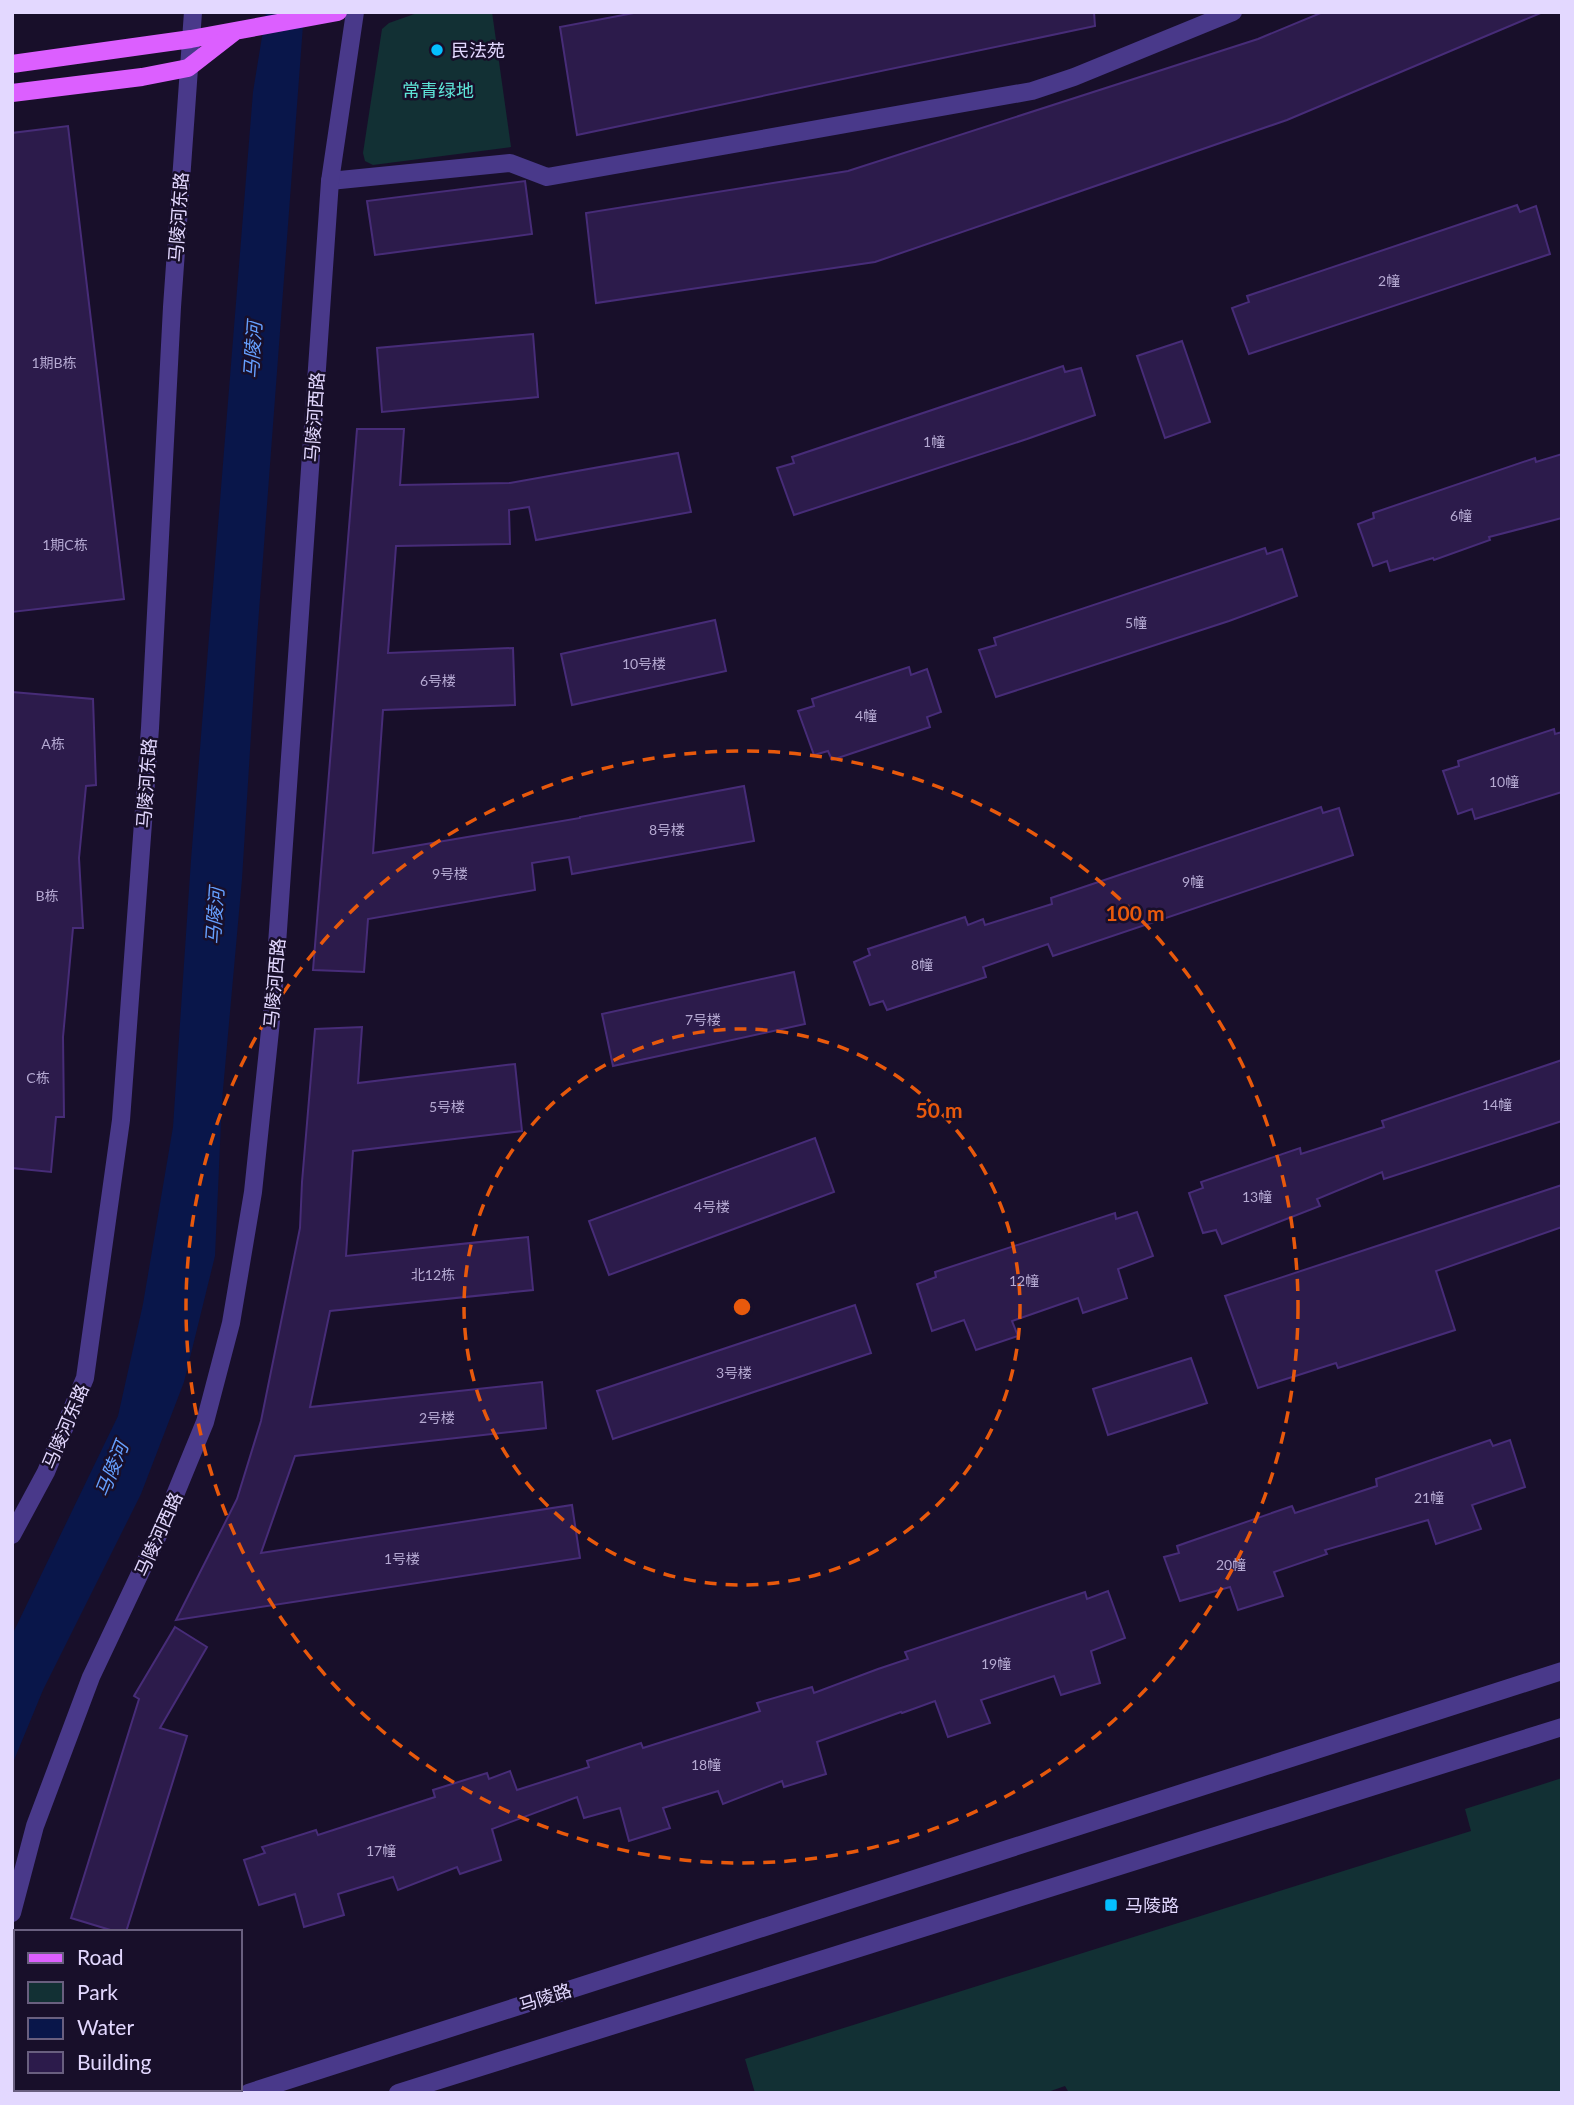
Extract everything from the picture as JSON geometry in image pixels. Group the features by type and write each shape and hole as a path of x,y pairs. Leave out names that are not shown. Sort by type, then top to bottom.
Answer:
{"main road":[{"path":"12,64 191,39 338,12"},
{"path":"12,93 142,77 188,68 236,31"}],"street":[{"name":"马陵河东路","path":"12,1535 46,1472 85,1378 121,1120 150,727 172,307 193,12"},
{"name":"马陵河西路","path":"12,1913 35,1826 91,1677 162,1530 205,1422 232,1323 253,1192 273,1002 330,181 355,12"},
{"path":"330,181 510,163 547,177 1032,91 1074,77 1233,12"},
{"name":"马陵路","path":"248,2093 1562,1671"},
{"path":"398,2093 1562,1727"}],"green space":[{"name":"常青绿地","path":"420,12 492,12 511,147 373,165 365,161 363,153 382,29 389,23"},
{"path":"1562,1778 1562,2093 1069,2093 1065,2086 1045,2093 755,2093 745,2059 1471,1831 1465,1809"}],"water":[{"name":"马陵河","path":"266,12 304,12 257,638 242,879 222,1101 215,1256 184,1382 141,1494 43,1690 12,1765 12,1635 118,1416 143,1304 173,1127 191,860 253,92"}],"building":[{"path":"639,12 1094,12 1095,26 577,135 560,27"},
{"path":"1323,12 1543,12 1287,120 875,262 596,303 586,213 848,171 1258,39"},
{"path":"68,126 124,599 12,612 12,133"},
{"path":"525,181 532,234 375,255 367,201"},
{"path":"1517,205 1520,212 1536,206 1550,254 1249,354 1232,308 1249,302 1247,296"},
{"path":"533,334 538,397 382,412 377,348"},
{"path":"1182,341 1210,422 1165,438 1137,356"},
{"path":"1063,366 1065,372 1081,368 1095,415 794,515 777,468 794,463 792,457"},
{"path":"357,429 404,429 400,485 510,483 678,453 691,512 536,540 529,507 509,510 510,544 396,546 388,653 513,648 515,705 383,710 373,853 580,818 744,786 754,841 572,874 569,857 532,863 535,890 368,919 364,972 313,970"},
{"path":"1562,454 1562,518 1489,537 1490,540 1434,560 1433,558 1390,571 1387,561 1373,566 1358,524 1374,518 1373,513 1535,458 1536,462"},
{"path":"1265,548 1267,554 1282,549 1297,596 996,697 979,650 996,645 994,638"},
{"path":"715,620 726,671 572,705 561,654"},
{"path":"909,667 911,675 927,669 941,712 927,717 930,727 832,760 828,751 814,755 798,711 814,706 812,699"},
{"path":"12,692 93,699 96,785 86,786 79,858 83,928 73,928 63,1037 64,1117 56,1117 51,1172 12,1168"},
{"path":"1554,729 1555,734 1562,732 1562,792 1475,819 1472,809 1458,814 1443,771 1459,766 1458,761"},
{"path":"1321,807 1323,813 1339,808 1353,855 1053,956 1048,944 983,967 986,977 887,1010 883,1001 870,1005 854,962 870,955 868,949 965,917 968,925 983,919 985,925 1052,904 1051,898"},
{"path":"794,972 805,1024 613,1066 602,1014"},
{"path":"362,1027 358,1083 515,1064 522,1131 353,1151 346,1256 528,1237 533,1290 330,1311 310,1407 542,1382 546,1428 295,1456 261,1553 572,1505 580,1558 176,1620 237,1499 261,1421 300,1228 315,1029"},
{"path":"1562,1060 1562,1121 1384,1179 1382,1172 1317,1199 1320,1206 1222,1244 1216,1230 1203,1233 1189,1193 1203,1188 1201,1182 1300,1148 1301,1154 1384,1127 1382,1121"},
{"path":"815,1138 834,1192 609,1275 589,1221"},
{"path":"1562,1185 1562,1227 1436,1271 1455,1330 1338,1368 1336,1363 1258,1388 1225,1296"},
{"path":"1137,1212 1153,1256 1118,1269 1127,1298 1083,1313 1078,1298 1012,1321 1018,1336 976,1350 964,1320 932,1331 917,1284 936,1277 935,1272 1115,1213 1116,1219"},
{"path":"855,1305 871,1353 613,1439 597,1391"},
{"path":"1191,1358 1207,1403 1108,1435 1093,1389"},
{"path":"1490,1440 1493,1446 1510,1440 1525,1487 1472,1505 1481,1529 1436,1544 1428,1520 1325,1550 1327,1554 1274,1572 1283,1596 1238,1610 1230,1587 1180,1601 1164,1557 1179,1553 1177,1546 1292,1506 1295,1513 1377,1486 1376,1479"},
{"path":"1108,1591 1125,1638 1091,1651 1100,1683 1061,1695 1054,1676 981,1700 990,1723 948,1737 935,1701 901,1712 817,1742 826,1774 784,1787 782,1781 723,1804 718,1791 663,1808 670,1828 629,1841 620,1808 584,1818 577,1797 492,1829 501,1860 460,1874 457,1867 398,1890 393,1877 338,1894 344,1915 304,1927 295,1894 259,1905 244,1860 265,1853 262,1847 316,1830 318,1835 435,1797 433,1790 487,1773 489,1779 510,1771 517,1790 589,1767 587,1761 641,1743 643,1748 760,1711 757,1703 812,1687 814,1693 908,1659 905,1652 1085,1592 1087,1599"},
{"path":"175,1627 207,1647 160,1728 187,1736 127,1930 110,1930 71,1918 139,1699 134,1696"}],"place":[{"name":"民法苑","path":"437,50"},
{"name":"马陵路","path":"1111,1905"}]}
